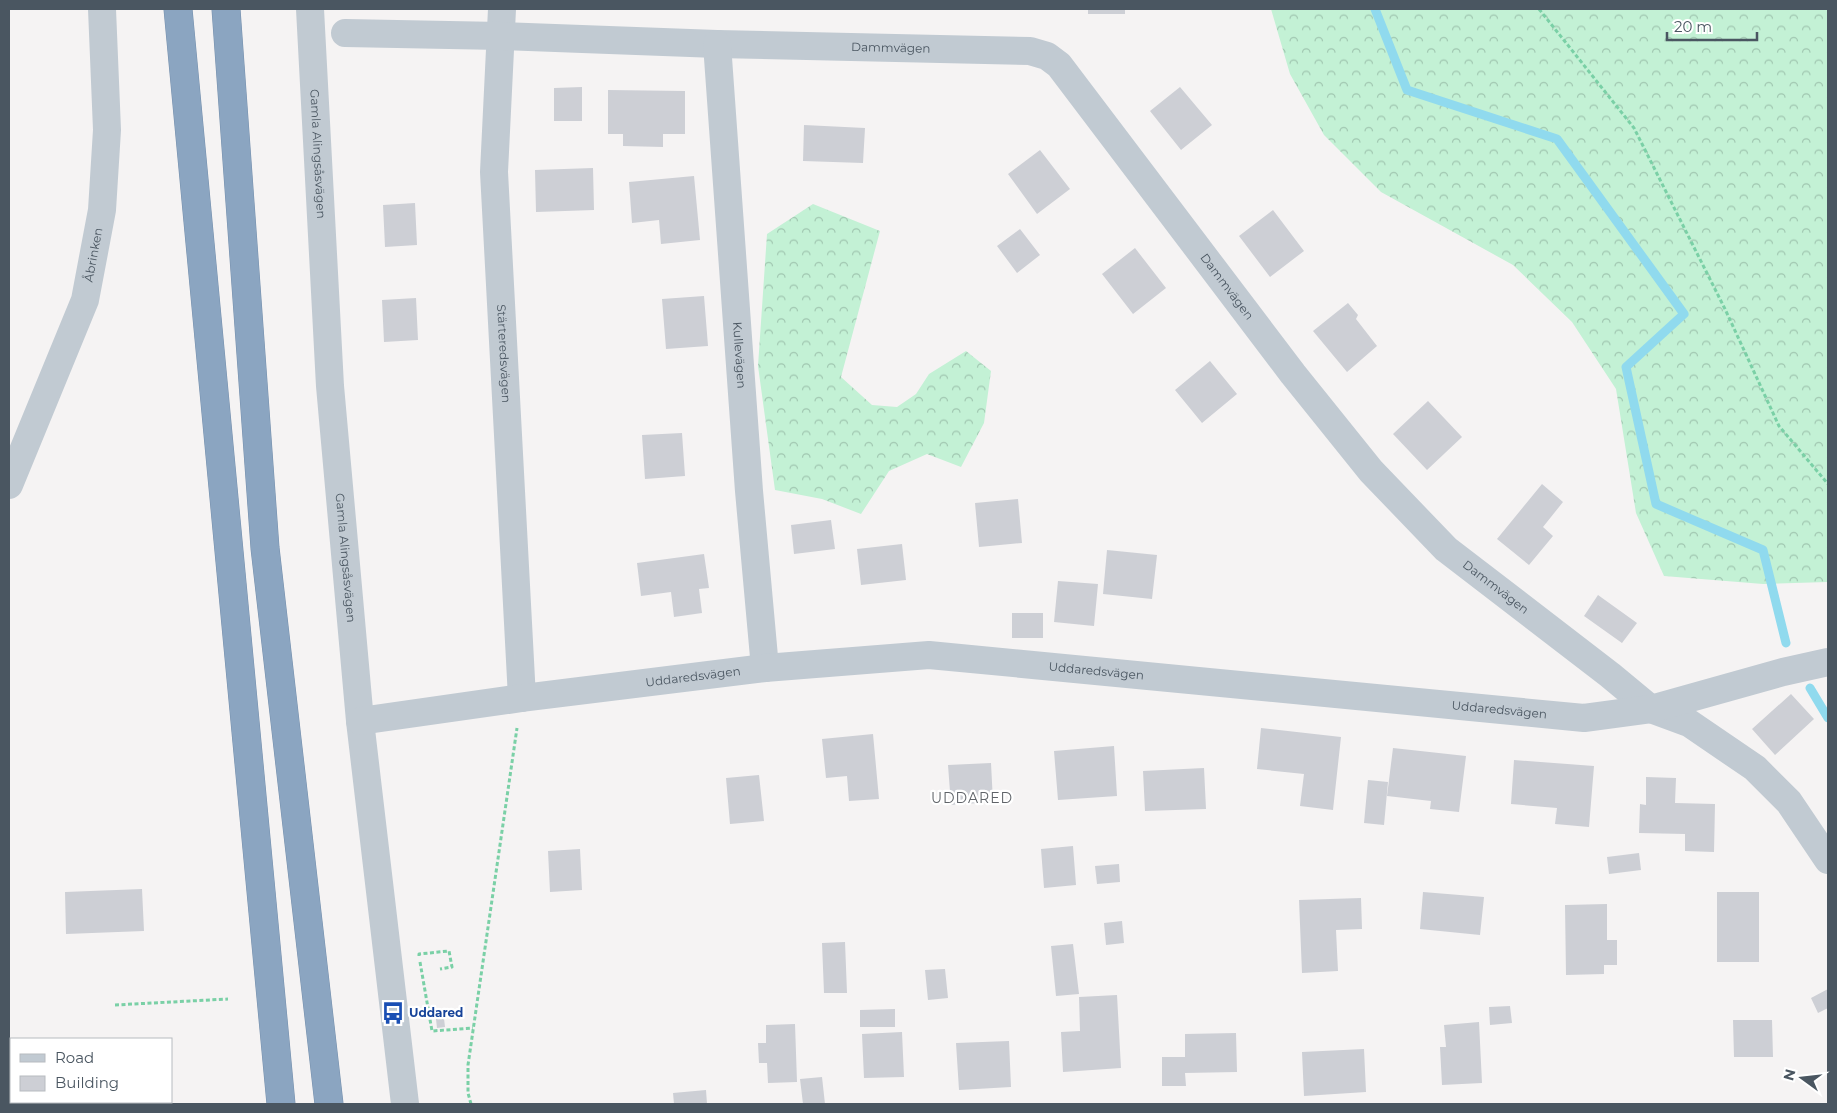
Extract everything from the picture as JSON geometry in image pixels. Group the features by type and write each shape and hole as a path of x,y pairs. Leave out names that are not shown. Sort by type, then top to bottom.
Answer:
{"highway":[{"path":"178,9 281,1104"},
{"path":"226,9 265,548 329,1104"}],"street":[{"name":"Åbrinken","path":"9,485 85,300 102,210 107,130 102,9"},
{"name":"Gamla Alingsåsvägen","path":"310,9 330,386 360,721 405,1104"},
{"name":"Stärteredsvägen","path":"502,9 494,172 522,698"},
{"name":"Dammvägen","path":"345,33 1030,51 1047,56 1059,66 1293,374 1371,471 1446,549 1610,675 1650,709 1689,723 1755,768 1789,802 1828,860"},
{"name":"Kullevägen","path":"717,44 749,491 765,668"},
{"name":"Uddaredsvägen","path":"360,721 522,698 765,668 929,655 1584,718 1650,709 1783,672 1828,662"}],"path":[{"path":"1539,9 1634,128 1725,309 1779,426 1828,484"},
{"path":"471,1104 468,1093 468,1065 522,698"},
{"path":"440,969 452,968 449,950 419,954 432,1031 474,1028"},
{"path":"115,1005 228,999"}],"green space":[{"path":"1271,9 1828,9 1828,582 1763,584 1664,576 1636,513 1616,389 1572,322 1513,265 1381,192 1324,135 1290,74"},
{"path":"813,204 880,231 841,377 872,405 897,407 916,394 929,374 966,351 991,371 984,423 961,467 927,454 889,471 861,514 822,499 775,490 758,366 767,234"}],"building":[{"path":"1088,9 1125,9 1125,14 1088,14"},
{"path":"582,87 582,121 554,121 554,88"},
{"path":"1180,87 1212,125 1181,150 1150,111"},
{"path":"608,90 685,91 685,134 663,134 663,147 623,146 623,134 608,134"},
{"path":"804,125 865,128 863,163 803,161"},
{"path":"1040,150 1070,189 1037,214 1008,174"},
{"path":"593,168 594,210 536,212 535,170"},
{"path":"694,176 700,240 661,244 659,220 632,223 629,182"},
{"path":"415,203 417,245 385,247 383,205"},
{"path":"1273,210 1304,251 1270,277 1239,236"},
{"path":"1020,229 1040,255 1017,273 997,246"},
{"path":"1135,248 1166,288 1133,314 1102,274"},
{"path":"704,296 708,346 666,349 662,299"},
{"path":"416,298 418,340 384,342 382,300"},
{"path":"1348,303 1358,315 1356,319 1377,346 1347,372 1313,331"},
{"path":"1210,361 1237,394 1202,423 1175,390"},
{"path":"1428,401 1462,437 1427,470 1393,434"},
{"path":"682,433 685,476 645,479 642,435"},
{"path":"1542,484 1563,502 1543,527 1553,536 1529,565 1497,539"},
{"path":"1018,499 1022,543 979,547 975,503"},
{"path":"831,520 835,549 794,554 791,525"},
{"path":"902,544 906,580 861,585 857,549"},
{"path":"1107,550 1157,555 1152,599 1103,594"},
{"path":"704,554 709,588 699,589 702,613 674,617 671,592 641,596 637,563"},
{"path":"1058,581 1098,584 1094,626 1054,622"},
{"path":"1598,595 1637,623 1622,643 1584,616"},
{"path":"1012,613 1043,613 1043,638 1012,638"},
{"path":"1791,694 1814,719 1775,755 1752,729"},
{"path":"1261,728 1341,737 1333,810 1300,806 1304,774 1257,769"},
{"path":"873,734 879,799 849,801 847,776 826,778 822,739"},
{"path":"1114,746 1117,796 1058,800 1054,751"},
{"path":"1393,748 1466,756 1459,812 1430,809 1431,801 1387,796"},
{"path":"1514,760 1594,766 1589,827 1555,824 1557,808 1511,804"},
{"path":"991,763 993,802 951,805 948,765"},
{"path":"1204,768 1206,809 1145,811 1143,771"},
{"path":"759,775 764,821 730,824 726,778"},
{"path":"1646,777 1676,778 1675,803 1715,804 1714,852 1685,851 1685,834 1639,833 1640,804 1646,805"},
{"path":"1368,780 1388,782 1384,825 1364,823"},
{"path":"1073,846 1076,885 1044,888 1041,849"},
{"path":"580,849 582,890 550,892 548,851"},
{"path":"1639,853 1641,870 1609,874 1607,857"},
{"path":"1119,864 1120,882 1097,884 1095,866"},
{"path":"142,889 144,931 66,934 65,892"},
{"path":"1423,892 1484,897 1480,935 1420,929"},
{"path":"1717,892 1759,892 1759,962 1717,962"},
{"path":"1361,898 1362,929 1336,930 1338,971 1302,973 1299,900"},
{"path":"1607,904 1607,940 1617,940 1617,965 1604,965 1604,974 1566,975 1565,905"},
{"path":"1122,921 1124,943 1106,945 1104,923"},
{"path":"845,942 847,993 824,993 822,943"},
{"path":"1073,944 1079,994 1056,996 1051,946"},
{"path":"945,969 948,998 928,1000 925,970"},
{"path":"1828,989 1828,1008 1818,1013 1811,998"},
{"path":"1117,995 1121,1068 1063,1072 1061,1032 1080,1031 1079,997"},
{"path":"1510,1006 1512,1023 1490,1025 1489,1007"},
{"path":"895,1009 895,1027 860,1027 860,1010"},
{"path":"435,1010 443,1010 445,1027 437,1028"},
{"path":"1733,1020 1772,1020 1773,1057 1734,1057"},
{"path":"1479,1022 1482,1083 1442,1085 1440,1047 1446,1047 1444,1025"},
{"path":"795,1024 797,1082 768,1083 767,1063 759,1063 758,1043 766,1043 766,1025"},
{"path":"902,1032 904,1077 864,1078 862,1034"},
{"path":"1236,1033 1237,1072 1185,1073 1186,1086 1162,1086 1162,1057 1185,1057 1185,1034"},
{"path":"1009,1041 1011,1087 959,1090 956,1043"},
{"path":"1364,1049 1366,1092 1304,1096 1302,1052"},
{"path":"822,1077 825,1104 803,1104 800,1079"},
{"path":"706,1090 707,1104 674,1104 673,1093"}],"waterway":[{"path":"1375,9 1407,90 1557,139 1684,314 1626,367 1656,504 1763,550 1786,643"},
{"path":"1810,688 1828,718"}],"place":[{"name":"Uddared","path":"393,1013"}],"district":[{"name":"UDDARED","path":"972,798"}]}
